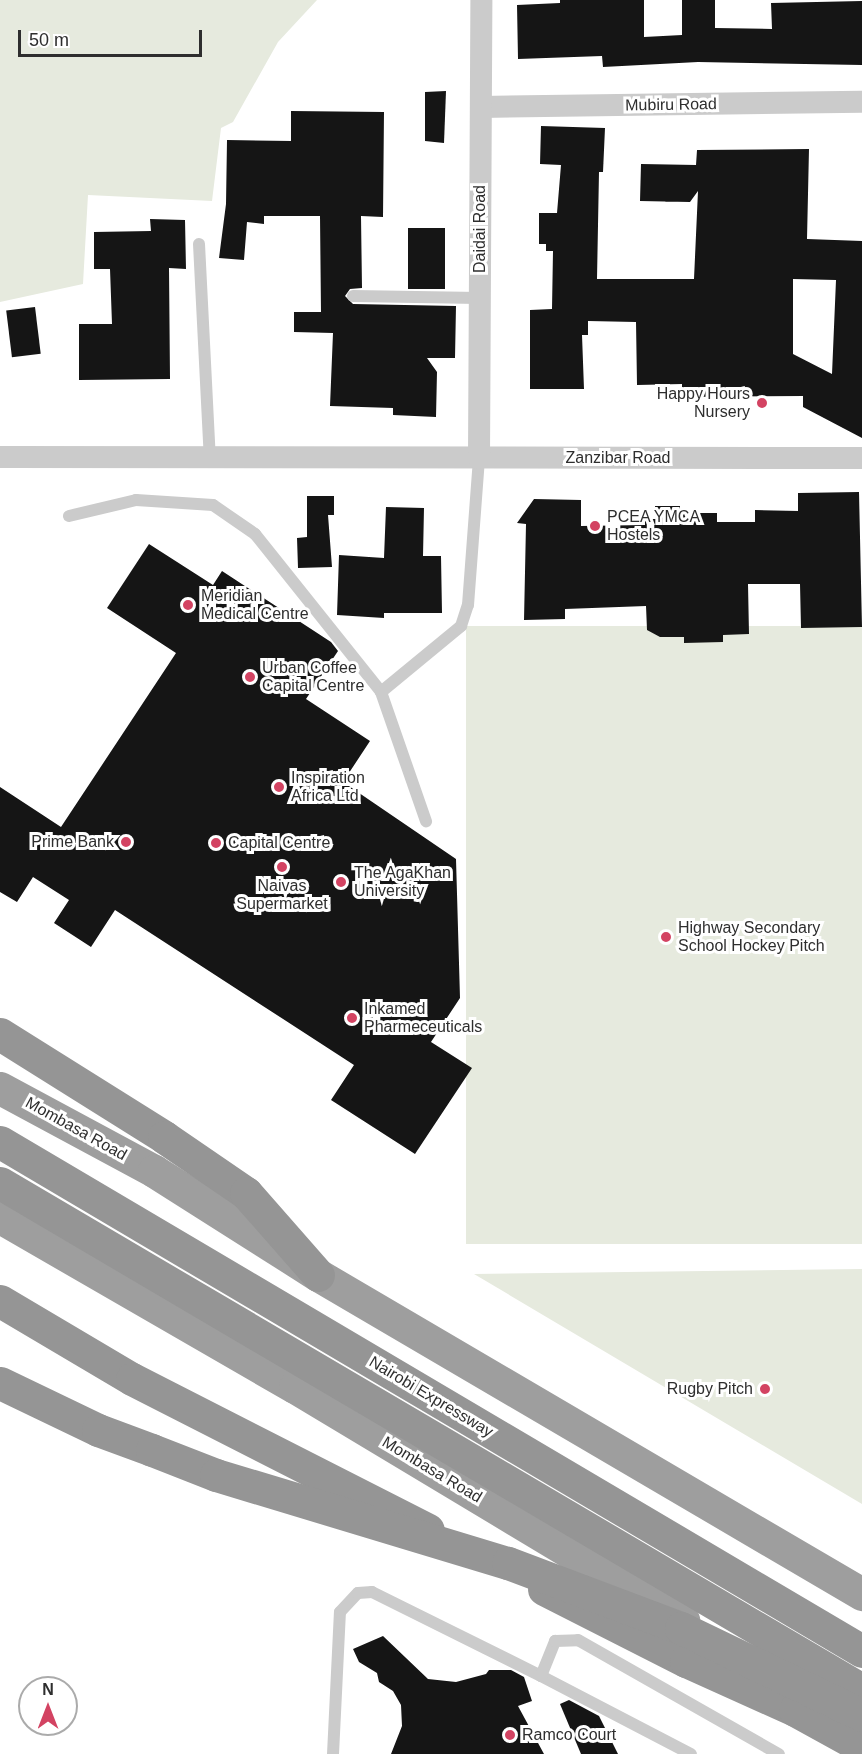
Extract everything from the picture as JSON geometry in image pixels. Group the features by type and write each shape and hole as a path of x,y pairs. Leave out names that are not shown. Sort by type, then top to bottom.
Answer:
{"highway":[{"path":"0,1034 164,1137 246,1193 318,1275"},
{"name":"Mombasa Road","path":"0,1088 154,1171 318,1275 862,1594"},
{"path":"0,1127 272,1301"},
{"name":"Nairobi Expressway","path":"0,1142 862,1651"},
{"name":"Nairobi Expressway","path":"0,1183 862,1690"},
{"name":"Mombasa Road","path":"0,1217 295,1387 862,1727"},
{"path":"0,1301 132,1379 862,1747"},
{"path":"0,1383 99,1430 216,1475 508,1563 681,1628 862,1715"}],"street":[{"name":"Daidai Road","path":"478,458 481,0"},
{"name":"Mubiru Road","path":"481,107 862,102"},
{"name":"Zanzibar Road","path":"0,457 862,458"}],"lane":[{"path":"199,244 210,459"},
{"path":"353,296 479,298"},
{"path":"381,692 461,626 468,605 478,458"},
{"path":"69,516 136,500 213,505 255,534 381,692 426,821"},
{"path":"333,1754 340,1612 358,1593 372,1593 541,1676 691,1754"},
{"path":"541,1676 555,1641 578,1640 778,1754"}],"shaded area":[{"path":"0,0 317,0 278,42 233,122 221,128 212,201 88,195 83,284 0,302"},
{"name":"Highway Secondary School Hockey Pitch","path":"466,626 862,626 862,1244 466,1244"},
{"name":"Rugby Pitch","path":"862,1269 862,1504 474,1274"}],"building":[{"path":"560,0 644,0 644,37 682,35 682,0 715,0 715,28 772,29 771,3 862,1 862,65 698,62 603,67 602,56 518,59 517,5 560,3"},
{"path":"446,91 444,143 425,141 425,92"},
{"path":"291,111 384,112 383,217 361,216 362,288 350,289 345,296 353,304 456,306 455,358 427,358 437,372 436,417 393,415 393,408 330,406 333,333 294,332 294,312 321,312 320,216 264,216 264,224 247,222 244,260 219,258 226,204 227,140 291,141"},
{"path":"541,126 605,128 603,172 599,172 597,279 694,279 698,191 690,202 640,201 641,164 696,165 697,150 809,149 807,239 862,241 862,438 803,407 803,396 682,397 682,384 637,385 636,322 588,321 588,335 582,335 584,389 530,389 530,310 552,309 553,251 546,251 546,244 539,244 539,213 557,213 561,165 540,164","holes":["793,279 836,280 832,374 793,354"]},
{"path":"150,219 185,220 186,269 169,268 170,379 79,380 79,324 112,324 110,269 94,269 94,232 151,231"},
{"path":"408,228 445,228 445,289 408,289"},
{"path":"35,307 41,354 12,357 6,311"},
{"path":"859,492 862,627 801,628 800,584 748,584 749,634 723,635 723,642 684,643 684,637 660,637 647,630 646,606 565,609 565,619 524,620 526,524 517,523 534,499 581,500 581,526 645,525 645,519 656,519 655,506 680,506 680,513 717,513 717,522 755,522 755,510 798,511 798,493"},
{"path":"307,496 334,496 334,515 328,515 332,567 298,568 297,538 307,537"},
{"path":"386,507 424,508 423,556 441,556 442,613 384,613 384,618 337,615 339,555 384,558"},
{"name":"Capital Centre","path":"149,544 213,585 222,571 331,642 338,651 306,699 370,741 343,782 456,859 460,998 431,1042 472,1068 415,1154 331,1100 354,1065 115,910 91,947 54,923 69,900 33,877 17,902 0,892 0,787 61,827 176,653 107,608"},
{"path":"383,1636 428,1679 456,1682 486,1674 489,1670 511,1670 524,1677 532,1701 518,1706 544,1754 391,1754 402,1726 401,1705 393,1691 379,1682 377,1673 359,1662 353,1649"},
{"path":"569,1700 599,1716 618,1754 581,1754 560,1704"}],"place":[{"name":"Happy Hours Nursery","path":"762,403"},
{"name":"PCEA YMCA Hostels","path":"595,526"},
{"name":"Meridian Medical Centre","path":"188,605"},
{"name":"Urban Coffee Capital Centre","path":"250,677"},
{"name":"Inspiration Africa Ltd","path":"279,787"},
{"name":"Prime Bank","path":"126,842"},
{"name":"Capital Centre","path":"216,843"},
{"name":"Naivas Supermarket","path":"282,867"},
{"name":"The AgaKhan University","path":"341,882"},
{"name":"Highway Secondary School Hockey Pitch","path":"666,937"},
{"name":"Inkamed Pharmeceuticals","path":"352,1018"},
{"name":"Rugby Pitch","path":"765,1389"},
{"name":"Ramco Court","path":"510,1735"}]}
